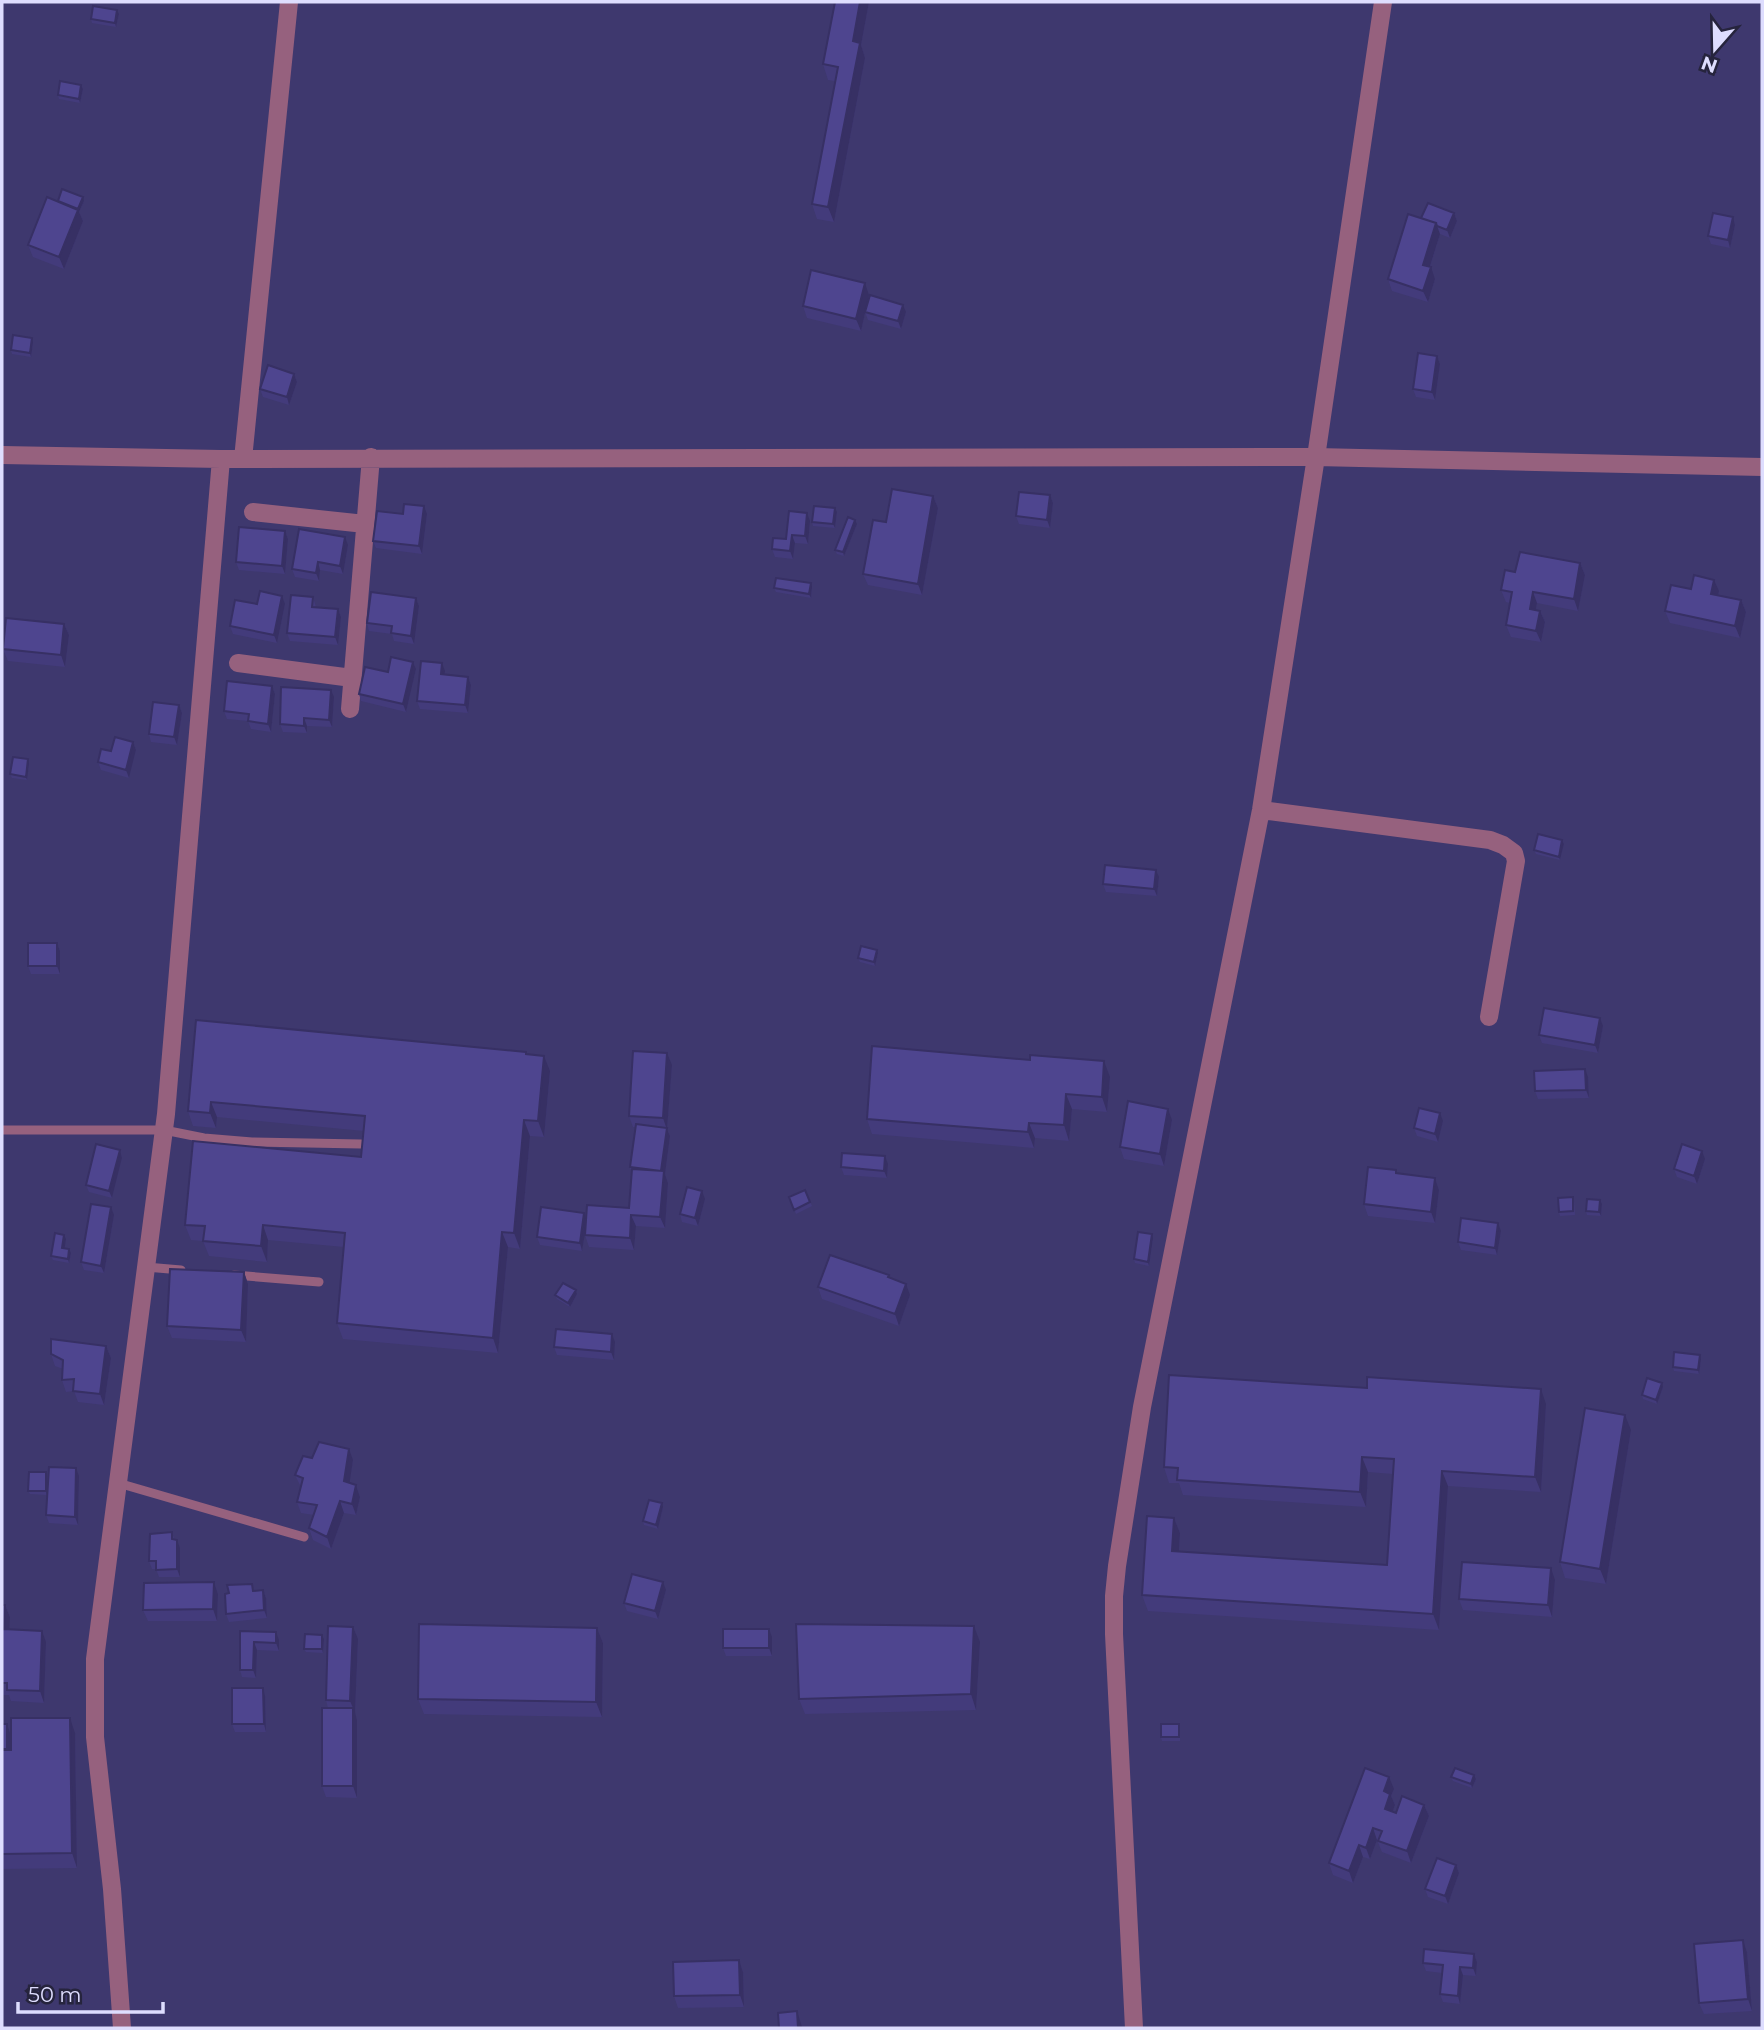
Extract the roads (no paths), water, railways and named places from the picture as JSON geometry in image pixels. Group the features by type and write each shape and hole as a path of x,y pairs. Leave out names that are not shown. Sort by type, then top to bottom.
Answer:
{"street":[{"path":"243,458 289,2"},
{"path":"1134,2028 1114,1634 1115,1586 1142,1407 1261,810 1316,457 1382,2"},
{"path":"2,455 221,459 1316,457 1762,467"},
{"path":"350,709 371,457"},
{"path":"122,2028 112,1889 95,1737 95,1659 164,1130 221,459"},
{"path":"253,512 365,524"},
{"path":"237,663 352,678"},
{"path":"1261,810 1490,840 1514,853 1516,861 1489,1017"}],"lane":[{"path":"2,1130 164,1130 204,1138 252,1142 361,1144"},
{"path":"146,1267 186,1270"},
{"path":"226,1274 319,1282"},
{"path":"118,1483 304,1537"}]}
